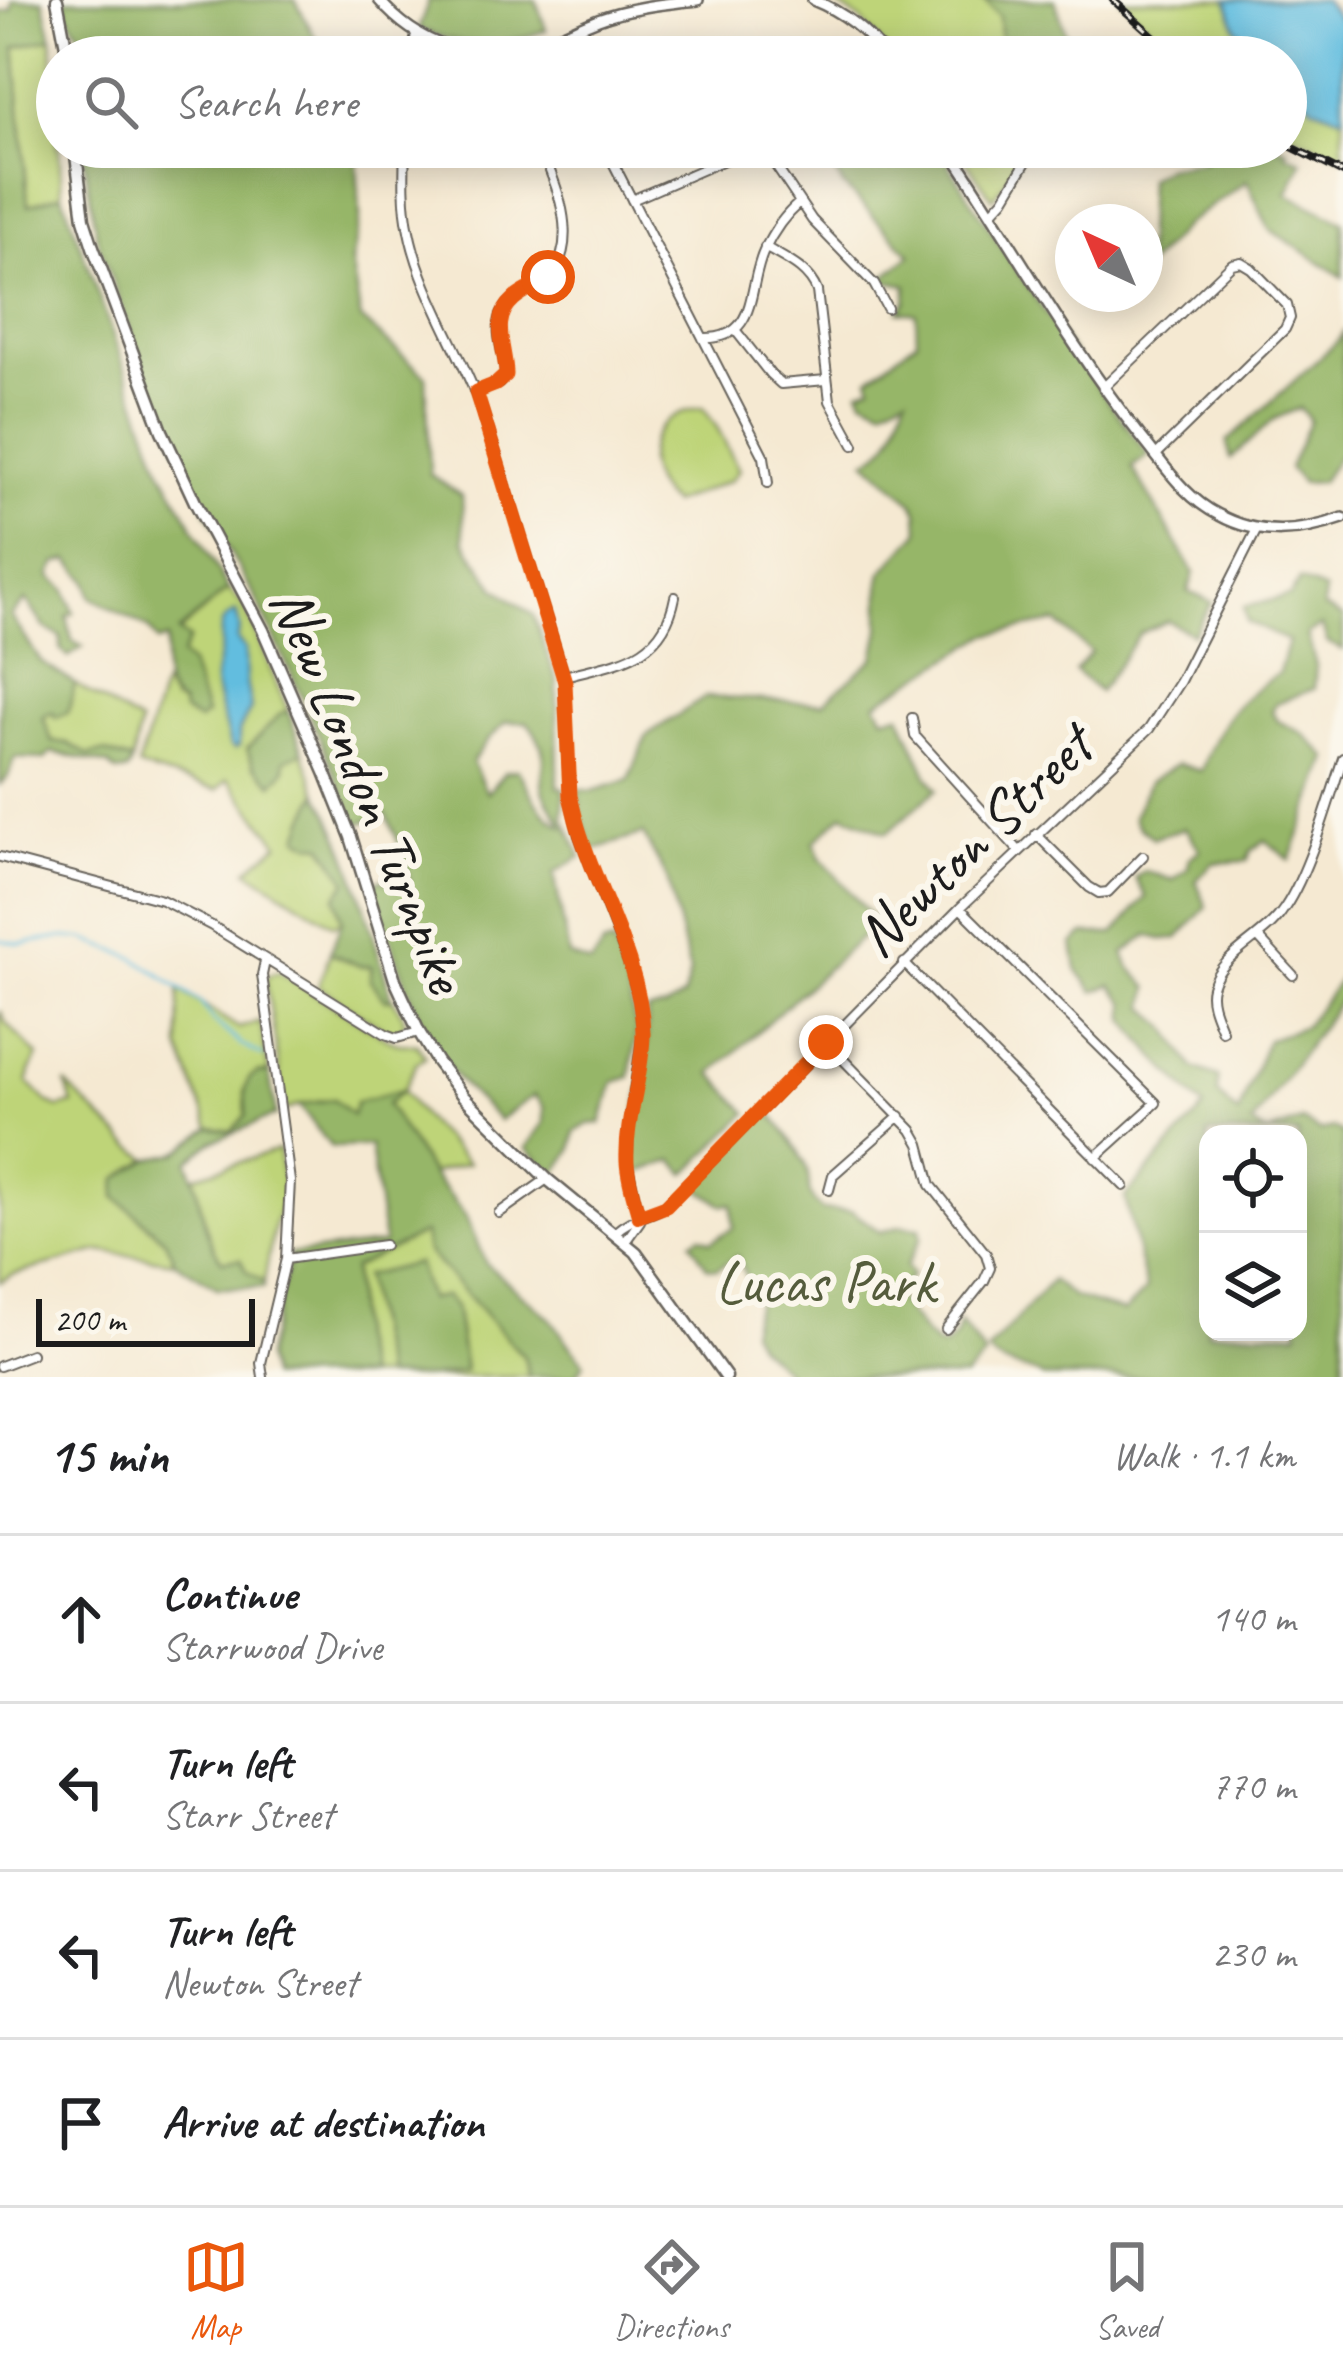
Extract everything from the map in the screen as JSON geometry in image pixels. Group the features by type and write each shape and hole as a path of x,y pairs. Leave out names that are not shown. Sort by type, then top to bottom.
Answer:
{"main road":[{"path":"57,0 64,36"},
{"name":"New London Turnpike","path":"76,168 88,233 162,431 263,630 326,772 395,980 418,1032 463,1096 547,1179 649,1267 726,1377"}],"street":[{"path":"379,0 416,35"},
{"path":"559,36 626,10 698,0"},
{"path":"813,0 836,10 867,36"},
{"path":"404,168 409,232 428,288 476,392 563,676 570,796 639,1000 643,1032 627,1147 639,1225 625,1242"},
{"path":"616,168 764,457 768,483"},
{"path":"632,200 706,168"},
{"path":"778,168 812,220 874,284 887,308"},
{"path":"962,168 1102,388 1194,500 1225,519 1257,529 1307,530 1343,518"},
{"path":"991,213 1022,168"},
{"path":"476,392 506,375 499,328 505,309 543,282 562,258 561,200 550,171"},
{"path":"702,338 736,331 746,319 765,247 800,203"},
{"path":"765,247 812,279 830,400 854,445"},
{"path":"1102,388 1232,264 1241,262 1251,268 1286,305 1290,318 1285,329 1156,455"},
{"path":"736,331 781,384 826,380"},
{"name":"Newton Street","path":"614,1233 626,1222 666,1206 960,908 1158,718 1257,529"},
{"path":"563,676 642,652 667,625 675,597"},
{"path":"912,718 915,736 1018,851"},
{"path":"1222,1031 1212,987 1226,964 1270,926 1291,898 1343,758"},
{"path":"1036,835 1099,893 1108,892 1143,856"},
{"path":"0,857 162,900 386,1034 397,1039 418,1032"},
{"path":"960,908 1156,1103 1095,1158"},
{"path":"1258,937 1293,976"},
{"path":"263,1377 261,1363 286,1259 290,1181 262,975 265,961"},
{"path":"904,964 1124,1186"},
{"path":"826,1042 900,1115 920,1144 931,1184 986,1254 990,1268 984,1281 946,1329"},
{"path":"829,1190 833,1175 900,1115"},
{"path":"499,1214 547,1179"},
{"path":"286,1259 384,1245"},
{"path":"0,1366 32,1354"}],"green space":[{"path":"12,0 43,0 52,36 36,36 36,42 15,47 28,205 62,194 161,469 228,589 178,632 189,639 181,656 190,665 206,714 199,721 183,712 169,693 164,676 167,639 158,642 148,628 91,597 87,580 69,560 57,563 50,576 65,589 74,613 67,616 72,641 83,647 68,657 61,650 61,637 45,628 26,600 11,616 41,662 75,684 68,712 43,717 52,742 67,743 89,755 104,752 132,761 128,771 116,772 109,765 52,752 45,759 16,758 0,785 0,12 12,10"},
{"path":"63,0 295,0 315,36 81,36"},
{"path":"429,0 536,0 546,30 526,36 438,36 419,28"},
{"path":"829,0 1030,0 1043,36 875,36 861,20"},
{"path":"984,0 1055,0 1066,36 1000,36 999,16"},
{"path":"1121,0 1227,0 1236,28 1244,36 1160,36"},
{"path":"36,41 36,168 60,168 62,194 28,206 15,46"},
{"path":"1307,100 1343,117 1343,157 1307,141"},
{"path":"85,168 357,168 360,217 351,262 361,319 426,376 430,474 462,496 464,541 496,588 533,615 557,681 558,787 564,788 563,816 581,857 554,873 569,956 591,964 603,946 613,943 637,1030 630,1077 614,1082 601,1123 575,1132 572,1150 555,1175 526,1148 544,1123 544,1107 534,1095 499,1120 453,1073 426,1029 373,883 382,879 391,885 410,884 406,860 386,814 356,825 305,703 254,595 206,510 149,384 97,238","holes":["506,722 527,722 538,739 544,763 543,790 563,826 542,809 518,770 505,772 487,793 472,762"]},
{"path":"832,168 952,168 1039,304 1149,455 1132,467 1194,573 1188,592 1212,602 1193,634 1168,621 1140,633 1099,692 1075,671 1091,652 1056,622 987,635 876,703 884,717 900,714 937,789 887,833 843,814 814,842 821,858 877,923 712,1073 748,1113 686,1174 674,1160 633,1175 647,1011 665,1008 684,996 690,973 667,878 643,834 592,850 578,789 592,791 629,780 647,735 706,697 823,703 874,658 882,573 919,532 913,503 866,460 889,441 907,395 883,407 863,398 859,390 872,385 869,378 917,340 916,313 899,311 906,302 907,285 880,280 911,255"},
{"path":"971,168 1014,168 993,199"},
{"path":"1164,168 1299,168 1287,194 1343,221 1343,277 1269,229 1247,181 1187,223 1163,249 1163,204 1147,204 1148,178"},
{"path":"1343,333 1343,449 1321,482 1302,483 1289,468 1310,420 1300,408 1274,419 1231,459 1227,442"},
{"path":"703,408 739,470 731,480 672,504 651,475 651,444 669,419"},
{"path":"1300,580 1325,591 1323,607 1343,618 1343,650 1327,642 1322,626 1307,634 1316,666 1314,689 1276,703 1272,711 1278,721 1304,734 1328,758 1290,860 1265,840 1247,861 1213,863 1196,881 1207,907 1178,938 1148,935 1124,953 1149,988 1146,1007 1169,1030 1194,1068 1218,1077 1217,1093 1238,1114 1267,1040 1305,1026 1343,975 1343,996 1254,1125 1199,1125 1199,1341 1307,1341 1307,1125 1290,1125 1302,1121 1320,1131 1333,1128 1343,1136 1343,1377 1043,1377 1007,1365 988,1351 1052,1280 1073,1297 1124,1312 1146,1290 1125,1197 1204,1108 1126,1020 1126,1003 1111,985 1094,992 1077,969 1073,944 1084,934 1114,934 1146,897 1135,878 1145,871 1173,880 1200,850 1185,828 1154,838 1133,817 1149,782 1178,764 1201,771 1230,714 1279,673 1288,641 1247,622 1244,607 1290,596"},
{"path":"228,589 244,606 288,711 248,749 254,766 303,752 318,793 305,819 347,881 336,897 342,921 334,925 247,870 279,844 228,779 217,790 138,767 163,685 173,701 205,715 180,656 178,633"},
{"path":"75,684 140,724 132,761 104,752 89,755 67,743 52,742 43,717 68,712"},
{"path":"288,711 303,752 285,760 285,770 273,784 254,766 247,749"},
{"path":"318,793 352,868 392,998 386,1000 370,980 372,966 330,953 342,921 336,897 347,881 323,845 299,837"},
{"path":"330,953 360,966 373,966 386,999 392,998 404,1017 404,1026 397,1032 387,1031 318,986"},
{"path":"279,972 387,1039 417,1044 426,1057 416,1064 403,1091 468,1163 431,1174 387,1104 400,1093 366,1101 352,1116 334,1099 285,1111 266,979"},
{"path":"179,989 239,1028 260,1021 269,1073 257,1073 245,1089 246,1116 231,1131 210,1128 180,1049"},
{"path":"0,1010 6,1023 38,1056 28,1083 47,1102 58,1108 73,1104 65,1083 149,1159 117,1179 116,1197 165,1240 175,1262 99,1251 0,1282"},
{"path":"257,1073 269,1073 276,1115 213,1141 188,1161 210,1238 222,1261 240,1259 246,1271 264,1282 264,1288 217,1288 175,1262 165,1240 116,1197 117,1179 149,1159 177,1153 210,1128 232,1131 246,1116 245,1089"},
{"path":"403,1090 387,1104 431,1174 465,1215 486,1264 550,1318 584,1363 575,1377 529,1377 524,1357 427,1251 424,1233 353,1268 357,1337 366,1377 269,1377 265,1359 291,1254 384,1244 370,1146 331,1147 299,1105 334,1099 352,1115 356,1102"},
{"name":"Lucas Park","path":"768,1110 802,1159 810,1193 822,1210 852,1211 880,1232 901,1226 920,1228 921,1238 906,1266 912,1275 895,1295 938,1346 946,1346 956,1336 960,1322 985,1356 965,1377 783,1377 786,1371 758,1345 750,1330 757,1301 737,1256 717,1269 707,1267 691,1242 700,1236 711,1241 733,1228 732,1204 723,1205 695,1186"},
{"path":"279,1150 284,1198 264,1282 222,1261 210,1245 194,1176"},
{"path":"424,1232 427,1251 524,1357 529,1377 431,1377 465,1370 455,1307 429,1300 417,1264 364,1277 384,1377 366,1377 357,1337 353,1268"},
{"path":"417,1263 429,1300 445,1296 455,1307 465,1371 384,1377 364,1276"}],"water":[{"path":"1227,0 1324,0 1343,23 1343,117 1307,100 1307,36 1244,36 1236,28"},
{"path":"236,612 251,708 235,749 230,746 215,681 222,624"}],"waterway":[{"path":"0,940 20,944 84,939 135,958 200,1002 243,1046 263,1056"}],"railway":[{"path":"1113,0 1153,36"},
{"path":"1307,155 1343,173"}],"route":[{"path":"548,277 510,302 503,313 499,328 506,375 476,392 565,682 570,796 580,835 639,1000 643,1032 627,1147 628,1174 639,1216 666,1206 826,1042"}]}
